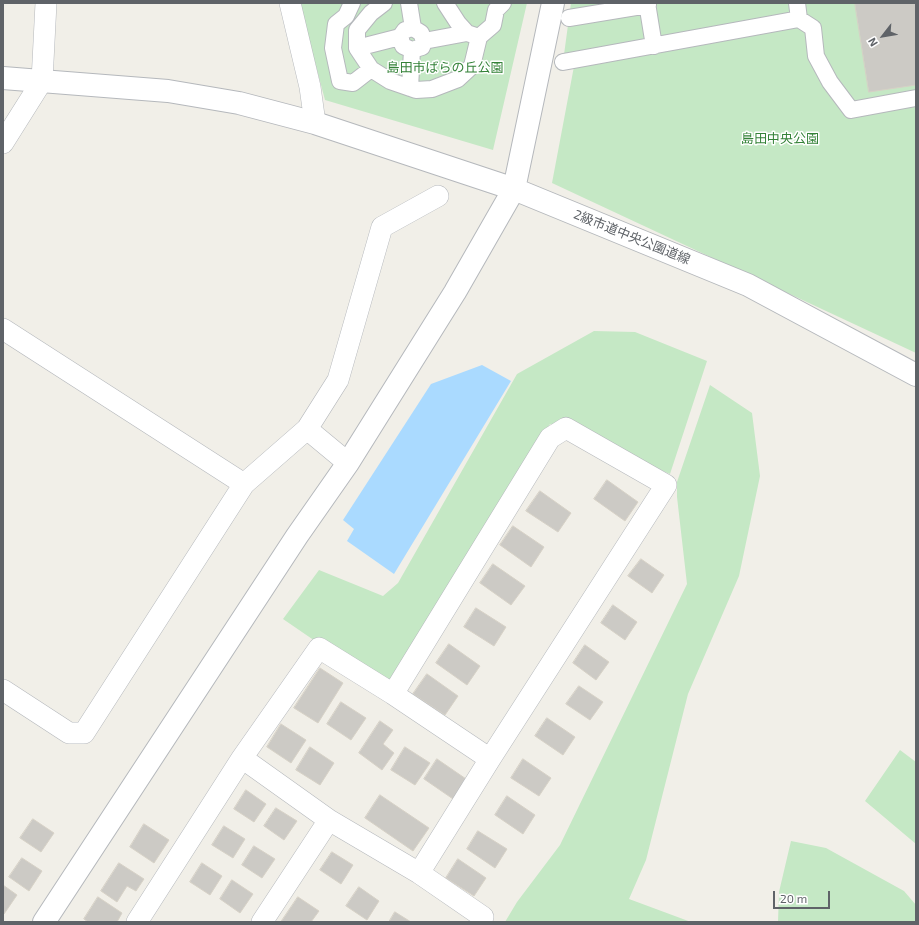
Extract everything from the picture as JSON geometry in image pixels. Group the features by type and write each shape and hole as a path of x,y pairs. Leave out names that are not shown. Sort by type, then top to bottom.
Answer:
{"street":[{"path":"3,143 42,80 46,3"},
{"path":"290,3 310,87 315,123"},
{"path":"384,3 371,12 358,30 357,48 372,69 390,80 410,88 416,90 432,89 458,80 472,66 473,35"},
{"path":"409,3 407,33 403,46 418,45 473,35 493,26 497,5"},
{"path":"445,3 458,23 473,35"},
{"path":"44,922 297,536 348,463 455,292 514,189 554,3"},
{"path":"797,3 799,19"},
{"path":"569,18 648,4 654,46"},
{"path":"363,23 349,10 336,24 333,48 340,81 353,83 372,69"},
{"path":"563,62 799,19 813,28 816,56 830,82 851,110 916,98"},
{"path":"357,48 407,33"},
{"path":"410,88 418,45"},
{"name":"2級市道中央公園道線","path":"3,78 168,91 239,103 315,123 514,189 748,285 916,375"},
{"path":"3,690 70,733 84,733 244,484 307,430 338,380 382,227 438,196"},
{"path":"3,329 244,484"},
{"path":"393,694 550,438 566,428 666,485 490,759 419,873"},
{"path":"307,430 348,463"},
{"path":"136,922 242,758 319,648 393,694 490,759"},
{"path":"242,758 328,820 419,873 483,917"},
{"path":"262,922 328,820"}],"green space":[{"name":"島田市ばらの丘公園","path":"299,3 527,3 493,150 325,100"},
{"name":"島田中央公園","path":"571,3 916,3 916,353 552,183 575,61 563,62"},
{"path":"594,331 635,332 707,361 670,474 550,424 388,691 283,619 319,570 383,596 398,583 517,374"},
{"path":"710,385 752,413 760,476 739,576 688,694 646,860 629,899 691,922 505,922 517,902 560,845 687,584 677,497 677,482"},
{"path":"900,750 916,762 916,844 865,801"},
{"path":"791,841 826,848 904,891 916,905 916,922 778,922 779,892"}],"water":[{"path":"482,365 511,381 394,574 347,541 354,529 343,520 431,384"}],"building":[{"path":"855,3 916,3 916,85 869,92"},
{"path":"607,480 638,502 625,521 594,499"},
{"path":"540,491 571,513 558,532 526,511"},
{"path":"513,526 544,547 531,567 500,545"},
{"path":"641,559 664,575 652,593 628,576"},
{"path":"493,564 525,586 511,605 480,583"},
{"path":"613,605 637,622 625,640 601,623"},
{"path":"476,608 506,627 494,646 464,627"},
{"path":"449,644 480,666 467,685 436,663"},
{"path":"585,645 609,662 596,680 573,663"},
{"path":"320,668 343,683 318,723 294,708"},
{"path":"427,674 458,696 445,715 413,694"},
{"path":"579,686 603,702 590,720 566,704"},
{"path":"341,702 366,718 351,740 327,724"},
{"path":"547,718 575,737 563,755 535,736"},
{"path":"380,721 393,730 383,744 394,753 382,770 359,753"},
{"path":"281,724 306,740 291,763 267,747"},
{"path":"310,747 334,763 320,785 296,770"},
{"path":"405,747 430,763 415,785 391,770"},
{"path":"437,759 469,781 456,801 424,779"},
{"path":"523,759 551,778 539,796 511,778"},
{"path":"246,790 266,804 254,822 234,809"},
{"path":"380,795 429,828 413,851 365,818"},
{"path":"507,796 535,815 523,834 495,815"},
{"path":"276,808 297,821 284,840 264,826"},
{"path":"33,819 54,833 41,852 20,838"},
{"path":"144,824 169,840 154,863 130,847"},
{"path":"224,826 245,839 233,858 212,845"},
{"path":"478,831 507,849 495,868 467,849"},
{"path":"254,846 275,859 262,878 242,865"},
{"path":"332,852 353,865 341,884 320,870"},
{"path":"22,858 42,871 29,891 9,877"},
{"path":"458,859 486,878 474,896 446,878"},
{"path":"119,863 144,879 136,891 127,886 117,902 101,891"},
{"path":"202,863 222,876 210,895 190,882"},
{"path":"232,880 253,894 240,913 220,899"},
{"path":"3,885 17,895 4,914 3,913"},
{"path":"359,887 379,901 367,920 346,906"},
{"path":"98,897 122,913 117,922 88,922 84,919"},
{"path":"298,897 319,911 311,922 281,922"},
{"path":"395,912 411,922 389,922"}]}
